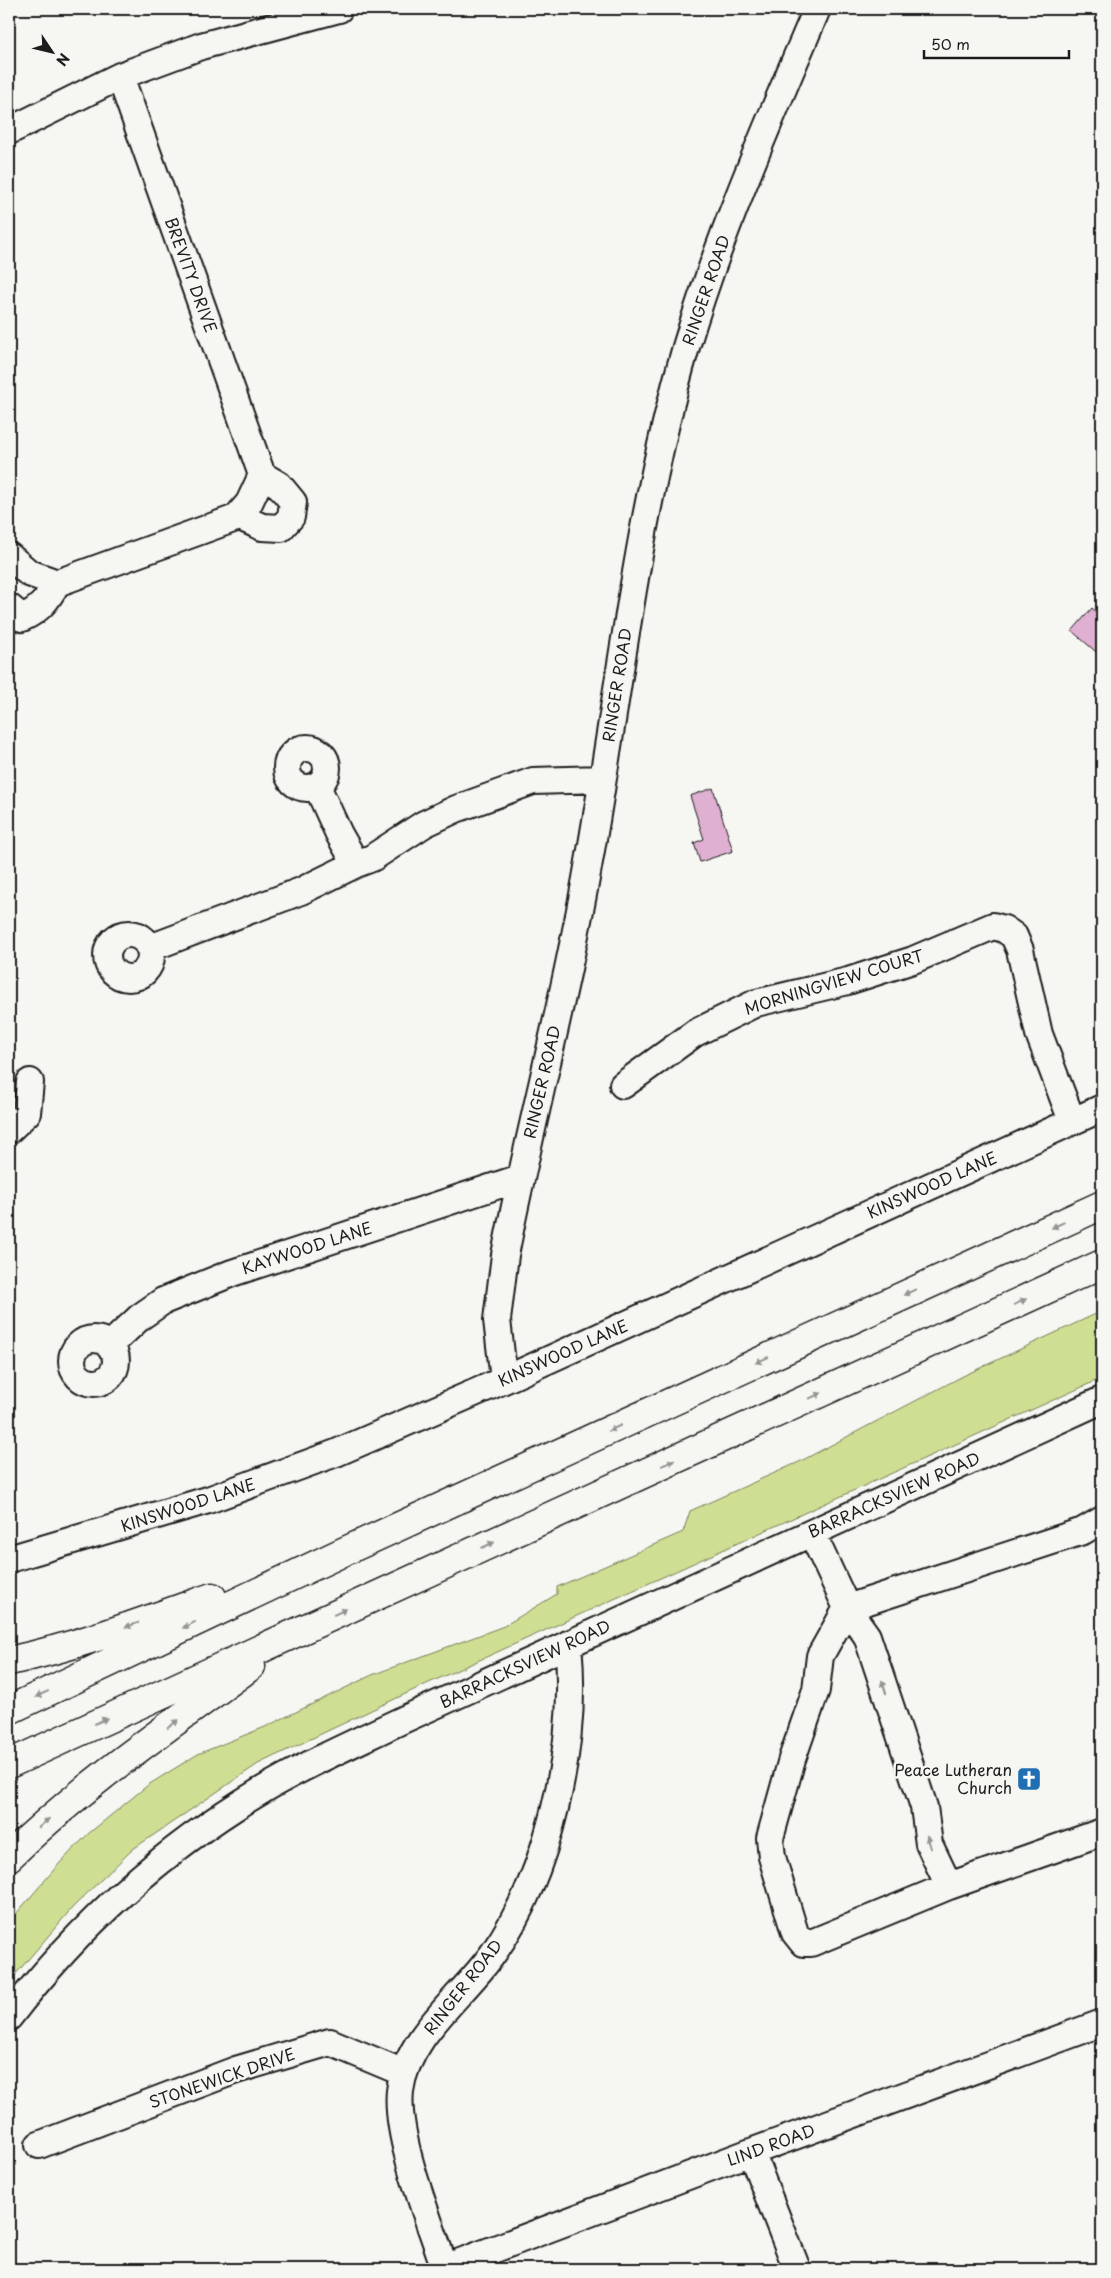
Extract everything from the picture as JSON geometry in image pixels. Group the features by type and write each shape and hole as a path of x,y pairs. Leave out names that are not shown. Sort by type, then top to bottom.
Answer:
{"highway":[{"path":"9,1710 344,1552 1102,1205"},
{"path":"9,1764 1102,1264"},
{"path":"9,1661 40,1654 109,1633 344,1552"},
{"path":"9,1856 36,1830 94,1782 296,1633"}],"street":[{"path":"9,132 120,76 201,46 339,9"},
{"name":"RINGER ROAD","path":"504,1380 497,1320 505,1255 520,1178 589,864 644,529 686,347 729,224 817,9"},
{"name":"BREVITY DRIVE","path":"120,76 262,475"},
{"path":"9,556 29,573 57,583 238,516 249,504 262,475 279,485 293,502 291,517 281,528 262,527 238,516"},
{"path":"9,607 22,618 34,612 49,598 57,583"},
{"path":"150,948 302,891 372,858 424,824 456,809 533,781 602,779"},
{"path":"317,786 339,834 356,864"},
{"name":"MORNINGVIEW COURT","path":"623,1085 695,1033 756,1003 848,981 913,960 993,926 1014,936 1020,950 1040,1034 1072,1121"},
{"path":"9,1130 27,1113 30,1082"},
{"name":"KINSWOOD LANE","path":"9,1559 208,1500 336,1453 504,1380 1102,1108"},
{"name":"KAYWOOD LANE","path":"109,1346 140,1317 163,1301 232,1273 520,1178"},
{"name":"BARRACKSVIEW ROAD","path":"9,2017 57,1958 113,1900 161,1859 208,1824 309,1764 1102,1400"},
{"path":"1102,1520 1083,1531 847,1608 820,1656 816,1690 787,1776 770,1838 772,1857 795,1933 803,1943 811,1943 905,1906 949,1886 1102,1832"},
{"path":"812,1533 847,1608 867,1636 924,1807 925,1826 929,1844 949,1886"},
{"name":"RINGER ROAD","path":"444,2269 406,2146 399,2105 404,2073 418,2045 492,1954 510,1926 527,1889 558,1794 566,1749 571,1711 568,1644"},
{"name":"LIND ROAD","path":"444,2269 751,2152 1102,2023"},
{"name":"STONEWICK DRIVE","path":"39,2144 236,2070 330,2042 404,2073"},
{"path":"751,2152 797,2269"}],"green space":[{"path":"1102,1311 1102,1378 420,1687 258,1764 133,1849 73,1907 9,1982 9,1922 58,1865 88,1834 148,1785 198,1754 265,1727 372,1675 504,1626 557,1594 557,1587 683,1532 690,1511 799,1462 963,1376"}],"building":[{"path":"1092,608 1102,617 1102,657 1072,631"},
{"path":"713,788 733,851 700,862 694,843 704,839 690,796"}],"place":[{"name":"Peace Lutheran Church","path":"1029,1779"}]}
